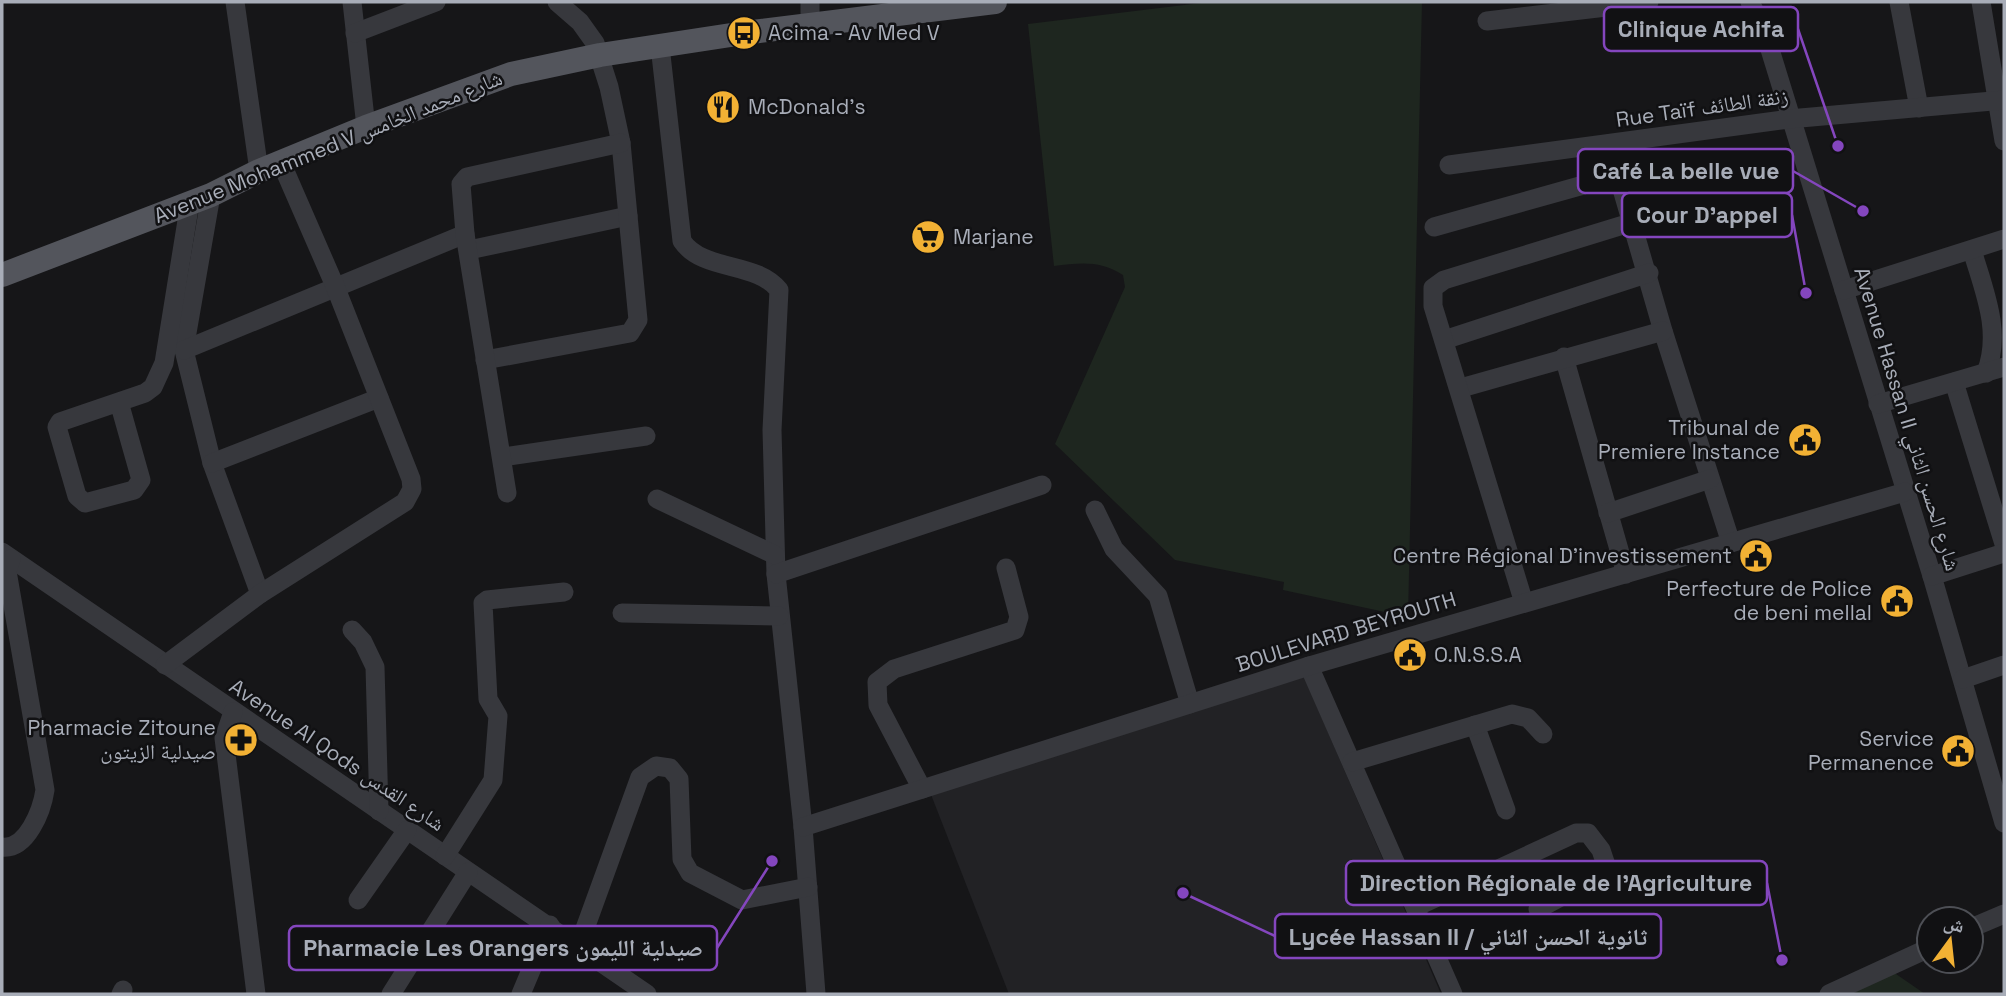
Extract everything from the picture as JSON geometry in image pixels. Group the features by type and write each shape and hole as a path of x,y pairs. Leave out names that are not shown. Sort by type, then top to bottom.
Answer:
{"main road":[{"name":"Avenue Mohammed V شارع محمد الخامس","path":"2,275 200,198 366,127 492,80 600,55 660,46 810,14 995,2"}],"street":[{"path":"165,666 260,594 409,496 411,479 335,286 270,166 235,2"},
{"path":"352,2 366,127"},
{"path":"355,33 436,2"},
{"path":"485,360 630,333 636,328 638,320 621,143 600,55 588,31 557,2"},
{"path":"1487,21 1648,2"},
{"name":"Avenue Hassan II شارع الحسن الثاني","path":"1750,2 1763,30 1844,290 1963,678 2004,823"},
{"name":"Avenue Hassan II شارع الحسن الثاني","path":"1761,2 1763,30"},
{"path":"1899,2 1919,108"},
{"path":"1981,2 2000,100 2004,141"},
{"path":"660,46 682,241 695,254 768,279 779,290 772,430 775,564 803,827 816,994"},
{"name":"Rue Taïf زنقة الطائف","path":"1449,165 1789,119 2000,100"},
{"path":"507,493 459,188 467,177 621,143"},
{"path":"1609,144 1649,273 1663,331 1731,543"},
{"path":"1433,227 1619,175"},
{"path":"200,198 184,350 212,463 260,594"},
{"path":"118,402 141,480 134,490 85,503 77,496 57,427 60,422 118,402 145,393 161,372 200,198"},
{"path":"184,350 335,286 467,242 628,216"},
{"path":"1524,603 1461,388 1432,300 1433,288 1441,281 1633,222"},
{"path":"1844,290 2004,239"},
{"path":"1878,404 1995,370 1993,329 1972,250"},
{"path":"1444,340 1649,273"},
{"path":"1461,388 1663,331"},
{"path":"1564,358 1626,573"},
{"path":"1954,382 2004,544"},
{"path":"212,463 379,398"},
{"path":"503,457 646,436"},
{"path":"1608,513 1710,479"},
{"path":"657,499 775,564 1042,485"},
{"name":"BOULEVARD BEYROUTH","path":"803,827 1309,666 1905,492"},
{"path":"1096,510 1114,549 1158,596 1190,704"},
{"path":"1932,576 2004,553"},
{"path":"2,847 13,846 21,839 42,810 45,790 8,625 6,556"},
{"name":"Avenue Al Qods شارع القدس","path":"6,556 468,872 550,925 646,994"},
{"path":"922,789 877,705 877,682 894,669 1015,630 1019,617 1006,568"},
{"path":"445,856 493,779 498,716 488,699 483,603 487,600 564,592"},
{"path":"622,613 779,616"},
{"path":"352,631 363,642 375,667 379,811"},
{"path":"1963,678 2004,665"},
{"path":"1309,666 1452,994"},
{"path":"233,712 224,738 256,994"},
{"path":"1352,762 1475,725 1520,715 1528,718 1543,734"},
{"path":"1475,725 1506,810"},
{"path":"579,945 640,777 656,766 670,768 678,779 682,859 690,873 742,900 808,887"},
{"path":"358,900 407,830"},
{"path":"1416,907 1576,833 1588,833 1601,850 1607,868 1596,878 1538,909"},
{"path":"391,994 468,872"},
{"path":"1985,921 2002,913"},
{"path":"521,994 550,925"},
{"path":"1829,994 1915,954"}],"shaded area":[{"path":"1209,2 1422,2 1408,617 1283,590 1284,582 1175,560 1055,444 1125,287 1123,275 1106,267 1081,264 1054,266 1028,24"},
{"path":"1303,674 1441,994 1009,994 930,792"},
{"path":"1893,972 1925,994 1851,994"}],"place":[{"name":"Acima - Av Med V","path":"744,33"},
{"name":"McDonald's","path":"723,107"},
{"name":"Clinique Achifa","path":"1838,146"},
{"name":"Café La belle vue","path":"1863,211"},
{"name":"Marjane","path":"928,237"},
{"name":"Cour D'appel","path":"1806,293"},
{"name":"Tribunal de Premiere Instance","path":"1805,440"},
{"name":"Centre Régional D'investissement","path":"1756,556"},
{"name":"Perfecture de Police de beni mellal","path":"1897,601"},
{"name":"O.N.S.S.A","path":"1410,655"},
{"name":"Pharmacie Zitoune صيدلية الزيتون","path":"241,740"},
{"name":"Service Permanence","path":"1958,751"},
{"name":"Pharmacie Les Orangers صيدلية الليمون","path":"772,861"},
{"name":"Lycée Hassan II / ثانوية الحسن الثاني","path":"1183,893"},
{"name":"Direction Régionale de l'Agriculture","path":"1782,960"}]}
